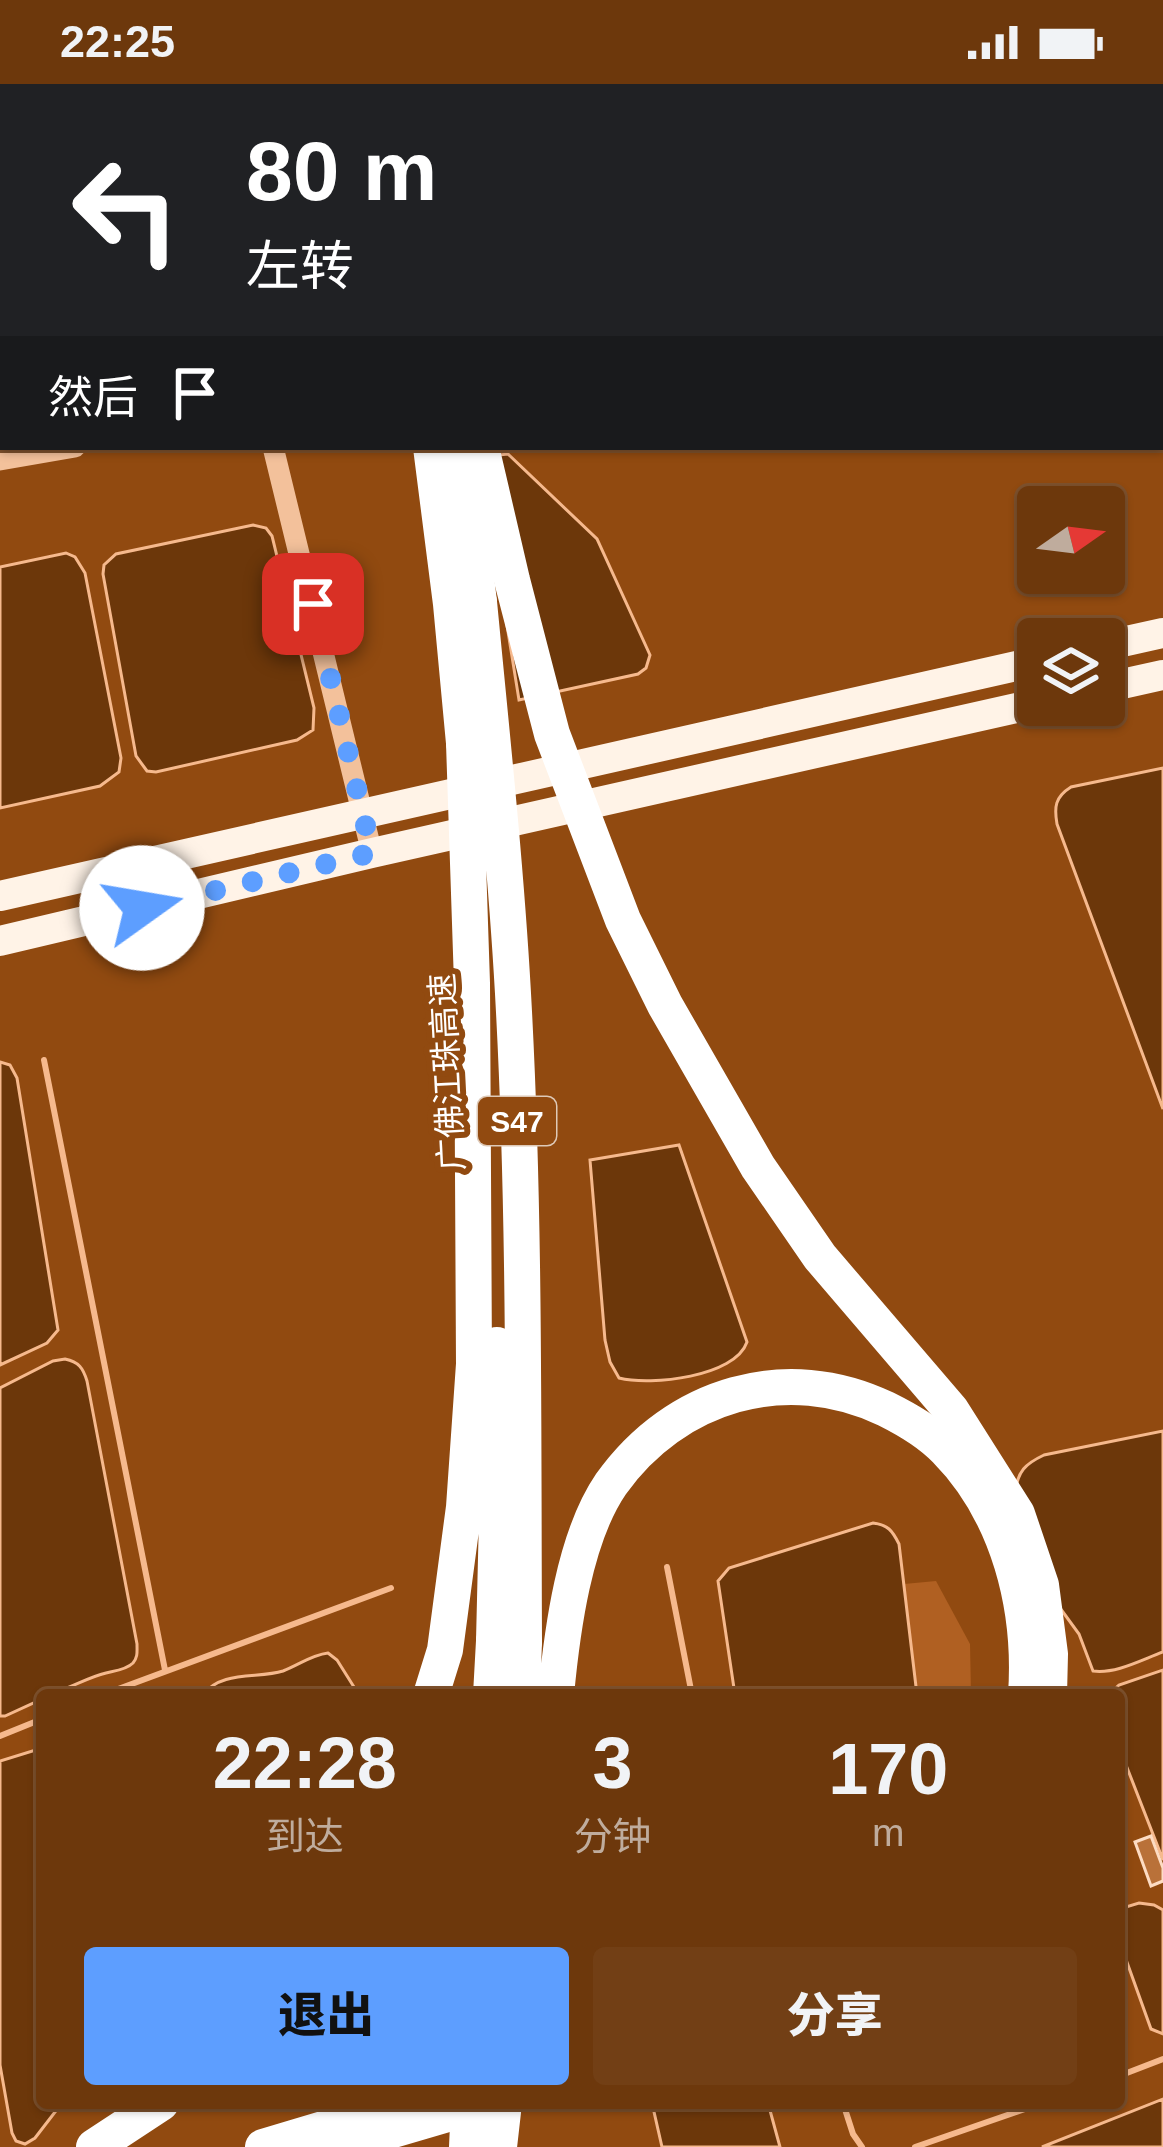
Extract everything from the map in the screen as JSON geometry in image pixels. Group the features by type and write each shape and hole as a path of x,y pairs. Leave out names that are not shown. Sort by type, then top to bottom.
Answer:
{"highway":[{"name":"广佛江珠高速","path":"431,450 452,604 486,1037 497,1475 509,1641 521,1689"},
{"name":"广佛江珠高速","path":"460,450 496,783 514,1011 523,1297 509,1641 493,1689"},
{"path":"482,450 552,734 623,920 664,1005 758,1167 820,1257 951,1410 1017,1514 1041,1585 1049,1689"},
{"path":"433,1689 445,1650 464,1507 474,1364 472,983 464,743"},
{"path":"557,1689 571,1591 589,1531 609,1487 640,1449 678,1420 716,1400 765,1387 818,1387 867,1400 912,1422 945,1449 997,1523 1013,1568 1024,1614 1026,1689"},
{"path":"94,2147 152,2109"},
{"path":"262,2147 390,2109"},
{"path":"335,2147 465,2109"},
{"path":"466,2147 469,2109"},
{"path":"499,2147 503,2109"}],"main road":[{"path":"1125,641 1163,633"},
{"path":"0,896 1017,666"},
{"path":"1125,683 1163,675"},
{"path":"0,941 1017,708"}],"street":[{"path":"0,460 58,450"},
{"path":"274,450 372,853"}],"shaded area":[{"path":"508,454 597,539 650,655 638,674 519,700 480,457"},
{"path":"253,525 266,528 272,536 314,708 313,730 297,740 147,771 136,756 104,565 116,554"},
{"path":"66,553 75,557 85,573 121,758 119,772 100,786 0,808 0,567"},
{"path":"1163,768 1163,1109 1056,812 1059,799 1071,787"},
{"path":"0,1062 10,1065 17,1078 58,1330 47,1343 0,1365"},
{"path":"679,1145 747,1342 739,1354 710,1371 651,1381 619,1378 605,1340 590,1160"},
{"path":"53,1361 74,1362 87,1381 137,1654 127,1667 63,1689 36,1689 36,1702 0,1716 0,1388"},
{"path":"1163,1431 1163,1652 1119,1668 1093,1671 1079,1634 1052,1597 1016,1485 1023,1469 1044,1455"},
{"path":"873,1523 889,1529 899,1544 916,1689 734,1689 718,1581 729,1568"},
{"path":"936,1581 970,1644 971,1689 916,1689 904,1584"},
{"path":"328,1653 355,1689 209,1689 240,1677 283,1671"},
{"path":"1163,1670 1163,1860 1125,1762 1125,1689 1115,1689"},
{"path":"36,1750 36,2109 57,2109 25,2144 12,2133 0,2065 0,1761"},
{"path":"1139,1903 1163,1910 1163,2034 1151,2029 1125,1957 1125,1907"},
{"path":"1163,2099 1163,2147 1042,2147"},
{"path":"653,2109 770,2109 780,2147 662,2147"}],"building":[{"path":"1151,1836 1163,1881 1151,1886 1135,1842"}],"waterway":[{"path":"44,1060 165,1670"},
{"path":"667,1567 691,1689"},
{"path":"118,1689 391,1588"},
{"path":"0,1736 36,1721"},
{"path":"1125,2074 1163,2059"},
{"path":"845,2109 862,2147"},
{"path":"915,2147 1025,2109"}],"route":[{"path":"142,908 372,853 313,604"}]}
